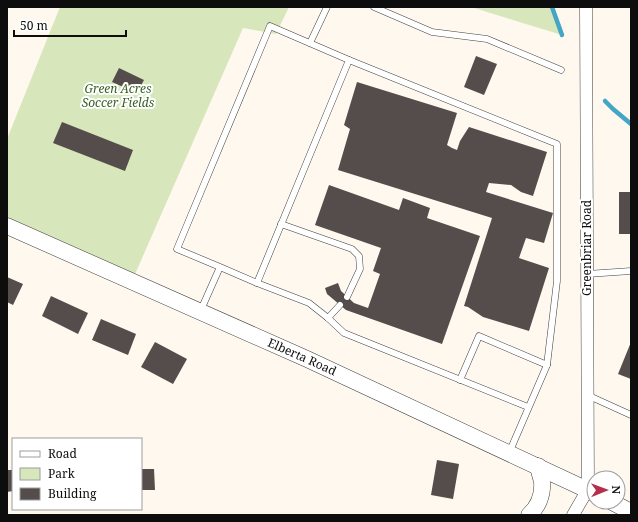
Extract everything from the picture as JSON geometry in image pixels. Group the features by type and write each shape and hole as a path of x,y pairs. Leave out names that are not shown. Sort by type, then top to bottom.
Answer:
{"street":[{"name":"Greenbriar Road","path":"586,7 588,395 590,470"},
{"name":"Elberta Road","path":"7,226 307,359 586,489"},
{"path":"529,515 534,510 540,498 542,484 538,466"},
{"path":"573,515 586,498"}],"lane":[{"path":"310,43 327,7"},
{"path":"374,7 432,32 487,39 561,70"},
{"path":"509,453 547,366 557,281 557,144 349,60 270,26 177,249 309,303 328,318 344,334 528,407"},
{"path":"257,283 349,60"},
{"path":"281,224 352,249 359,256 360,269 347,297"},
{"path":"200,312 220,267"},
{"path":"587,274 631,271"},
{"path":"328,318 340,305"},
{"path":"460,380 479,336 547,366"},
{"path":"588,395 631,415"}],"green space":[{"name":"Green Acres Soccer Fields","path":"60,7 289,7 276,34 243,28 132,281 7,226 7,139"},
{"path":"471,7 552,7 562,35"}],"building":[{"path":"476,56 497,64 484,95 464,87"},
{"path":"119,68 144,80 137,93 112,82"},
{"path":"357,82 457,113 447,145 457,150 460,141 469,127 547,152 533,196 521,192 511,185 489,183 486,192 553,213 544,243 526,238 519,258 549,268 529,331 483,317 464,306 492,218 338,170 350,129 344,125"},
{"path":"62,122 133,150 125,171 53,143"},
{"path":"329,185 399,210 403,198 430,208 427,218 480,236 442,344 346,310 327,294 325,288 338,283 341,291 354,303 368,308 380,274 373,271 381,248 315,225"},
{"path":"619,192 631,192 631,234 619,234"},
{"path":"7,277 23,284 13,305 7,302"},
{"path":"51,296 88,313 78,334 42,316"},
{"path":"101,319 136,334 128,355 92,340"},
{"path":"155,342 187,359 173,384 141,367"},
{"path":"631,342 631,379 618,374"},
{"path":"437,460 459,464 453,499 431,495"},
{"path":"142,469 154,469 155,490 142,490"},
{"path":"7,470 12,470 12,491 7,492"}],"waterway":[{"path":"552,7 562,35"},
{"path":"605,101 631,124"}]}
